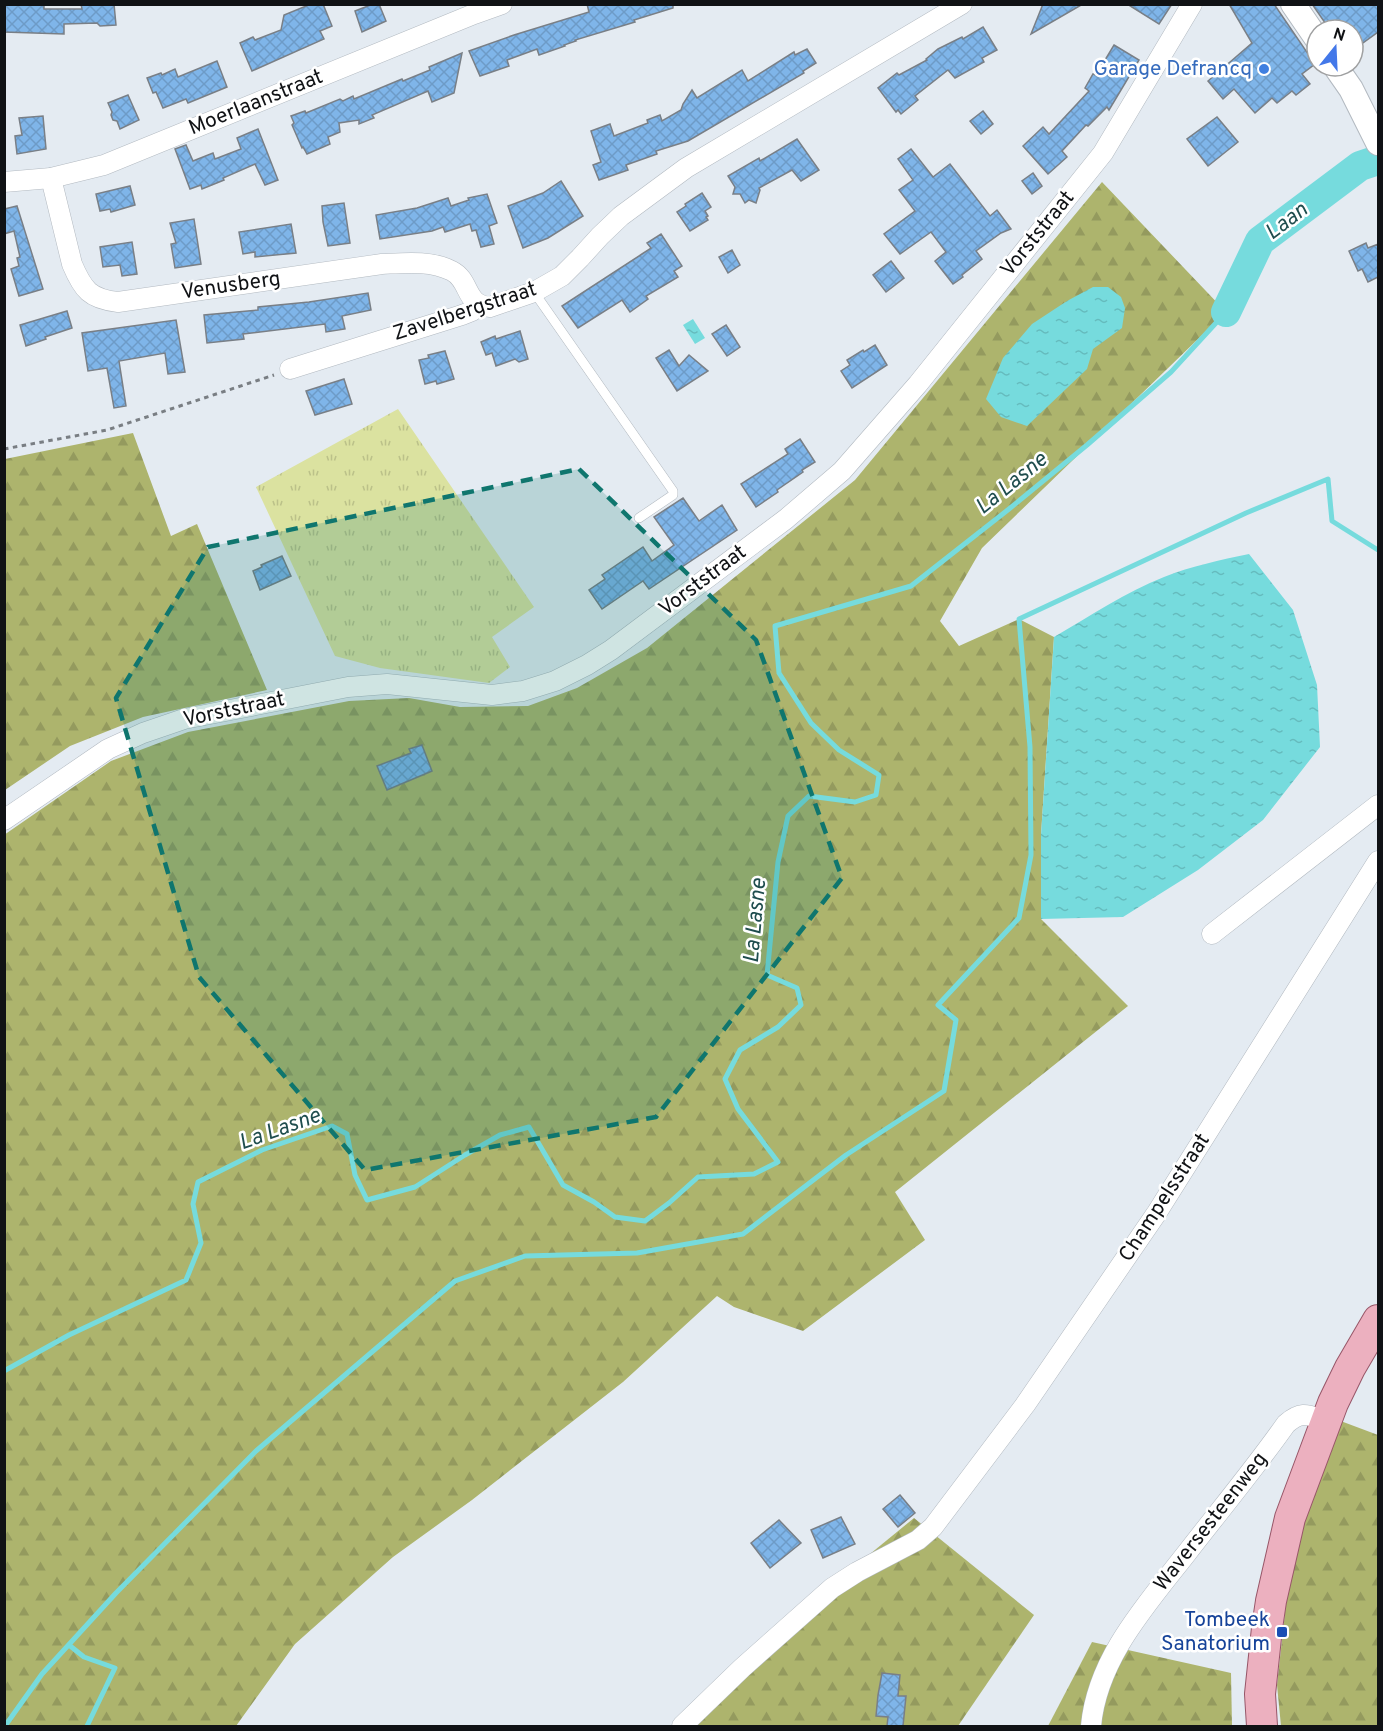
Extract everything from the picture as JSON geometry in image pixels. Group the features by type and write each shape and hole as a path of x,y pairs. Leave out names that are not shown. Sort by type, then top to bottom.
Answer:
{"main road":[{"path":"1262,1726 1260,1694 1271,1601 1290,1518 1326,1420 1350,1368 1378,1320"}],"street":[{"name":"Moerlaanstraat","path":"4,182 51,178 104,165 502,4"},
{"name":"Zavelbergstraat","path":"290,369 462,315 479,305 490,307 534,292 562,276 621,216 686,168 962,4"},
{"name":"Vorststraat","path":"4,820 108,749 142,733 184,719 348,687 387,684 492,695 524,691 555,681 611,650 786,519 842,471 926,375 1103,153 1192,4"},
{"path":"1293,4 1305,22"},
{"path":"1343,78 1377,138"},
{"name":"Venusberg","path":"51,178 75,271 88,293 101,300 118,302 382,264 412,263 439,265 454,272 466,286 473,302 479,305"},
{"path":"1212,934 1378,805"},
{"name":"Champelsstraat","path":"682,1726 831,1588 856,1572 918,1540 935,1524 1025,1405 1156,1214 1378,861"},
{"name":"Waversesteenweg","path":"1091,1726 1092,1708 1108,1664 1134,1621 1286,1424 1296,1415 1307,1414 1326,1420"}],"lane":[{"path":"534,292 673,491 673,495 639,518"}],"path":[{"path":"4,448 107,430 290,369"}],"highlighted area":[{"path":"579,469 756,640 842,878 656,1117 365,1170 199,977 116,698 208,547"}],"green space":[{"path":"1102,182 1226,312 982,548 940,621 959,646 1019,619 1054,637 1041,835 1041,919 1128,1006 895,1192 925,1240 803,1331 734,1307 717,1296 623,1382 472,1500 393,1557 295,1644 236,1726 5,1726 4,835 111,761 188,732 349,701 409,698 460,707 528,706 577,688 647,648 855,480"},
{"path":"398,409 534,607 492,637 510,667 489,683 380,668 335,656 256,487"},
{"path":"133,433 171,536 197,524 267,690 143,717 70,746 5,790 5,459"},
{"path":"1338,1420 1378,1435 1378,1726 1281,1726 1277,1685 1292,1548"},
{"path":"914,1518 1034,1615 958,1726 681,1726 793,1617"},
{"path":"1092,1642 1231,1673 1232,1726 1048,1726"}],"water":[{"path":"1093,287 1108,287 1121,297 1125,308 1122,328 1093,349 1087,369 1027,426 1001,417 986,399 1003,358 1032,324"},
{"path":"693,319 705,338 695,344 683,325"},
{"path":"1249,554 1293,610 1317,685 1320,747 1263,820 1198,870 1123,917 1041,919 1041,835 1054,637 1150,583 1196,566"}],"building":[{"path":"4,4 44,4 44,9 82,9 81,4 114,4 116,25 64,24 64,34 4,32"},
{"path":"311,4 323,4 332,26 320,31 324,39 252,71 240,43 281,30 284,15"},
{"path":"379,4 386,21 362,32 355,11"},
{"path":"587,4 673,4 673,8 575,40 539,55 537,49 507,60 509,66 480,76 469,51 589,12"},
{"path":"1043,4 1083,4 1031,34"},
{"path":"1127,4 1172,4 1159,24"},
{"name":"Garage Defrancq","path":"1229,4 1274,4 1305,49 1305,72 1302,74 1310,84 1296,95 1292,91 1277,103 1272,98 1255,113 1234,89 1223,99 1208,81 1252,43"},
{"path":"1312,4 1378,4 1378,32 1365,41 1365,18 1322,18"},
{"path":"983,27 997,50 982,58 984,62 955,78 948,70 915,96 918,100 901,114 898,110 896,112 878,88 897,73 899,75 927,60 938,49 962,37 963,39"},
{"path":"1114,45 1139,60 1109,110 1107,107 1088,126 1086,125 1062,151 1067,157 1048,174 1023,146 1043,127 1049,134 1089,91 1085,88 1093,74 1096,75"},
{"path":"807,49 816,63 803,71 804,73 688,141 656,151 657,154 626,165 628,170 599,180 593,165 601,162 591,131 610,124 614,136 648,123 647,120 660,115 662,121 681,110 692,90 697,98 742,70 748,81 794,52 795,55"},
{"path":"462,53 454,93 432,102 428,91 372,115 374,118 359,124 359,120 339,123 340,132 328,137 330,144 307,154 302,148 292,125 294,123 291,116 305,111 306,113 340,99 343,101 353,96 354,99 402,79 403,81"},
{"path":"217,61 227,87 188,103 186,99 163,108 147,78 175,69 178,77"},
{"path":"128,95 139,120 120,129 117,121 113,120 108,103"},
{"path":"983,111 993,124 981,134 970,121"},
{"path":"43,116 46,149 17,154 15,136 22,135 19,118"},
{"path":"1217,117 1238,142 1208,166 1187,139"},
{"path":"258,129 278,180 265,185 255,164 202,189 201,185 190,189 175,149 186,145 193,161 213,153 215,159 241,149 237,138"},
{"path":"797,139 819,170 801,181 792,170 759,188 756,203 749,200 745,203 740,194 733,194 735,187 728,176 759,158 760,161"},
{"path":"911,149 933,177 950,164 990,216 997,210 1011,229 1001,233 976,251 982,259 953,284 935,261 946,252 931,232 900,254 884,234 915,211 899,190 913,180 898,159"},
{"path":"1033,173 1042,186 1032,194 1022,181"},
{"path":"561,181 583,216 548,238 523,248 508,206 543,193"},
{"path":"130,186 135,205 111,212 110,209 100,211 96,194"},
{"path":"702,193 711,207 705,211 708,220 690,231 677,212"},
{"path":"487,194 497,223 489,226 494,244 481,247 476,230 472,231 470,224 445,232 443,227 432,231 380,239 376,215 417,208 448,198 451,206 469,200 468,198"},
{"path":"344,203 350,243 328,246 322,206"},
{"path":"17,206 43,289 19,296 11,269 19,266 17,258 20,257 14,231 4,234 4,209"},
{"path":"194,219 201,264 175,268 171,244 176,243 170,223"},
{"path":"291,224 296,253 255,257 255,252 243,254 239,232"},
{"path":"661,234 682,266 674,271 678,277 646,296 648,299 630,312 622,300 578,328 562,306 651,248 647,243"},
{"path":"132,242 137,274 122,276 120,265 103,267 100,247"},
{"path":"1366,243 1368,248 1378,244 1378,277 1368,282 1362,269 1358,271 1349,251"},
{"path":"732,250 740,265 728,273 719,257"},
{"path":"891,261 904,278 886,292 873,275"},
{"path":"368,293 371,310 342,316 345,329 326,332 325,324 243,334 244,339 207,343 204,315 258,310 258,307"},
{"path":"67,311 72,328 26,346 20,325"},
{"path":"176,320 185,372 168,374 165,353 119,361 126,406 114,408 107,368 88,371 82,333"},
{"path":"726,325 740,347 727,356 712,334"},
{"path":"520,331 528,359 519,362 515,359 496,366 492,353 486,355 481,342 495,336 496,339"},
{"path":"875,345 887,365 852,388 841,371 850,365 847,360"},
{"path":"669,350 679,366 689,355 708,371 677,391 656,358"},
{"path":"445,351 454,379 437,384 436,381 425,384 419,360"},
{"path":"344,379 352,404 315,415 306,391"},
{"path":"800,439 815,462 756,507 741,484 788,454 785,449"},
{"path":"683,498 699,521 722,505 737,530 649,589 643,581 602,609 589,590 605,579 602,575 643,547 652,561 674,545 654,517"},
{"path":"282,556 291,576 260,590 253,571"},
{"path":"422,745 432,771 387,790 377,766 411,753 409,749"},
{"path":"900,1495 915,1513 898,1527 883,1509"},
{"path":"841,1517 855,1544 823,1558 811,1530"},
{"path":"779,1520 801,1543 770,1568 751,1543"},
{"path":"882,1673 900,1675 898,1696 906,1696 903,1726 887,1726 888,1717 876,1716"}],"waterway":[{"name":"Laan","path":"1226,312 1260,241 1360,166 1378,160"},
{"name":"La Lasne","path":"4,1371 69,1335 186,1280 201,1243 193,1204 198,1182 262,1150 332,1126 347,1134 355,1175 367,1200 415,1187 500,1135 529,1127 563,1185 615,1217 645,1221 698,1177 754,1174 778,1162 738,1109 725,1079 740,1050 778,1027 801,1005 797,988 767,975 778,862 788,816 809,796 855,802 876,795 879,775 839,750 811,723 779,673 775,626 911,586 1087,445 1171,372 1226,312"},
{"path":"5,1726 42,1674 116,1593 256,1451 455,1281 525,1256 637,1253 743,1234 846,1155 944,1091 956,1020 938,1005 1019,918 1031,855 1030,747 1019,619 1246,513 1328,479 1332,521 1378,550"},
{"path":"69,1645 84,1657 115,1668 87,1726"}],"place":[{"name":"Garage Defrancq","path":"1264,69"},
{"name":"Tombeek Sanatorium","path":"1282,1632"}]}
